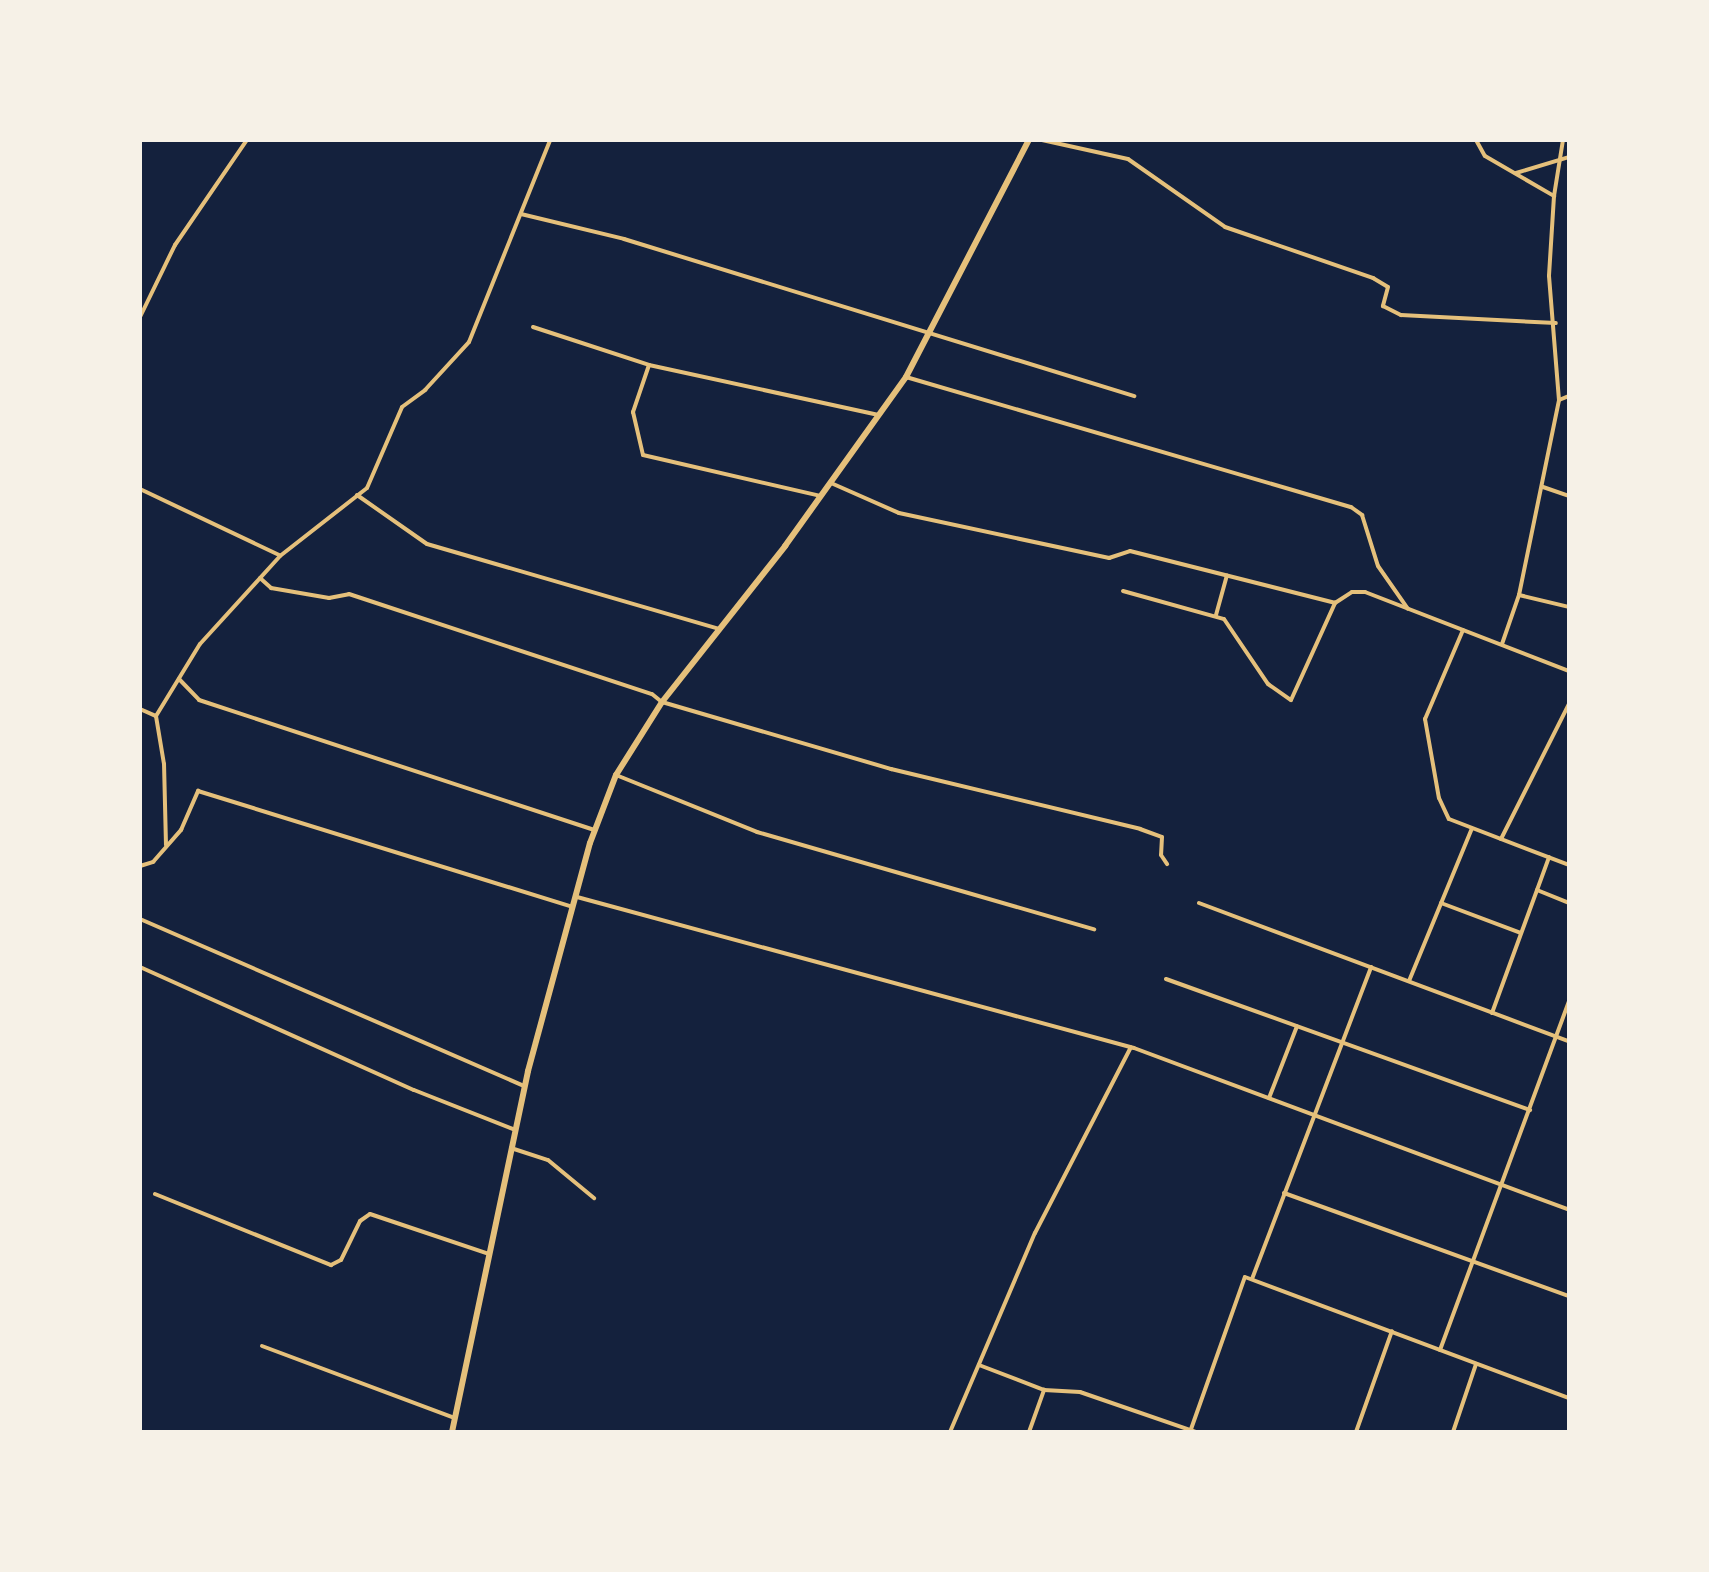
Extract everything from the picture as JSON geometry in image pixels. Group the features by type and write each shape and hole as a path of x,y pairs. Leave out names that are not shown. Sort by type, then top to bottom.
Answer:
{"street":[{"path":"140,317 175,245 247,140"},
{"path":"166,845 164,764 156,716 200,644 280,556 370,484 402,407 425,390 469,342 550,140"},
{"path":"452,1432 513,1129 572,907 595,830 616,775 662,702 831,483 906,377 931,337 1029,140"},
{"path":"1042,140 1128,159 1225,227 1373,278 1388,287 1383,306 1395,313 1556,323"},
{"path":"1428,140 1465,140"},
{"path":"1476,140 1485,156 1554,196"},
{"path":"1502,644 1519,595 1559,400 1548,241 1554,196 1567,157 1563,140"},
{"path":"1514,173 1567,157"},
{"path":"521,214 830,301 931,337 1134,396"},
{"path":"533,327 649,365 879,415"},
{"path":"649,365 633,412 643,455 821,496"},
{"path":"906,377 1351,507 1362,515 1378,566 1408,609"},
{"path":"1559,400 1569,396"},
{"path":"831,483 899,513 1109,558 1130,551 1335,603"},
{"path":"1543,487 1569,496"},
{"path":"140,489 280,556"},
{"path":"357,495 427,544 719,629"},
{"path":"1216,615 1227,574"},
{"path":"260,578 271,588 329,598 349,594 652,694 662,702 891,769 1149,832 1162,837 1167,864"},
{"path":"1123,591 1216,615 1241,639 1268,684 1291,700 1335,603 1352,592 1365,592 1569,671"},
{"path":"1519,595 1569,607"},
{"path":"1463,630 1425,719 1439,798 1449,819 1569,865"},
{"path":"179,679 199,700 595,830"},
{"path":"1501,839 1569,704"},
{"path":"140,709 156,716"},
{"path":"616,775 757,832 1094,929"},
{"path":"140,866 153,862 188,819 198,791 572,907"},
{"path":"1409,981 1472,828"},
{"path":"1492,1013 1549,857"},
{"path":"1537,890 1569,903"},
{"path":"575,897 1131,1047 1569,1210"},
{"path":"1199,903 1569,1041"},
{"path":"1441,903 1521,933"},
{"path":"140,919 524,1086"},
{"path":"140,967 513,1129"},
{"path":"1252,1279 1371,967"},
{"path":"1166,979 1530,1110"},
{"path":"1440,1350 1569,1002"},
{"path":"1269,1098 1297,1026"},
{"path":"950,1432 1035,1233 1131,1047"},
{"path":"509,1148 548,1160 594,1198"},
{"path":"1284,1193 1569,1296"},
{"path":"155,1194 331,1265 341,1260 360,1221 370,1214 489,1254"},
{"path":"979,1365 1044,1390 1080,1392 1192,1431 1245,1277 1569,1398"},
{"path":"1356,1432 1392,1331"},
{"path":"262,1346 455,1418"},
{"path":"1453,1432 1476,1364"},
{"path":"1029,1432 1044,1390"}]}
